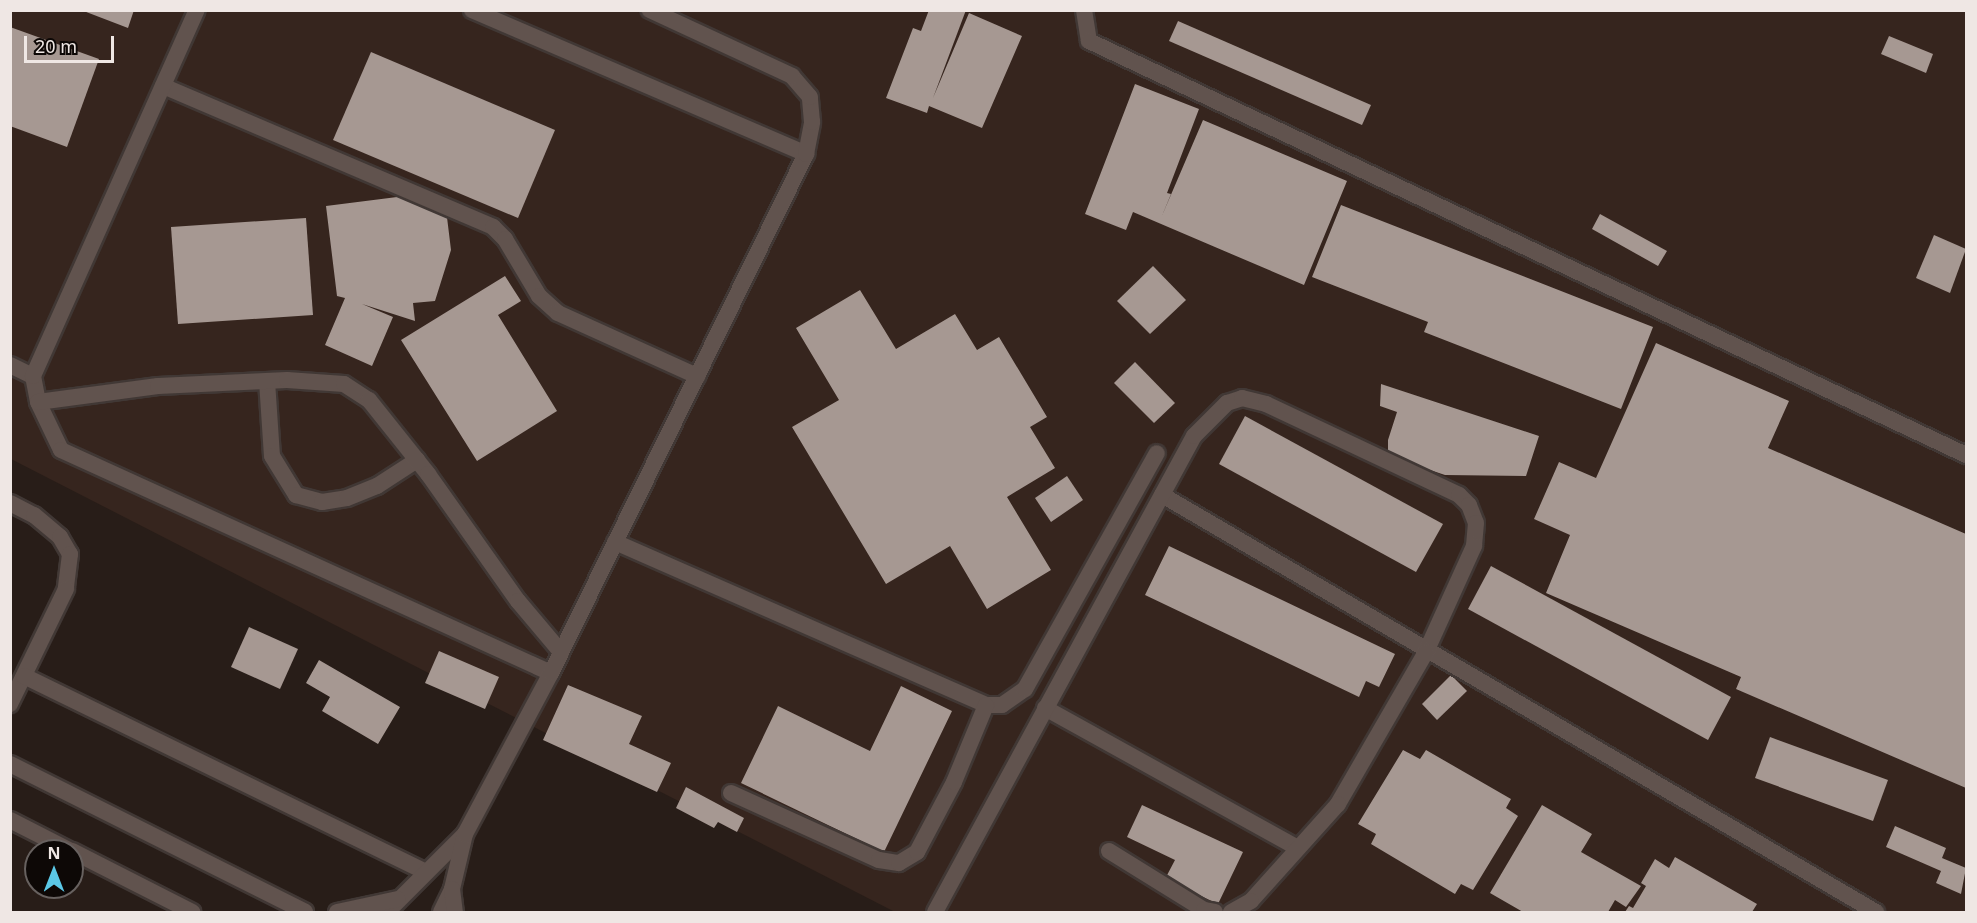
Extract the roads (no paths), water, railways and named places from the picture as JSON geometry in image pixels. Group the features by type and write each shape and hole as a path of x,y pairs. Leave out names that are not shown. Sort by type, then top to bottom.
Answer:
{"main road":[{"path":"197,10 33,376 38,402 61,450 551,673"},
{"path":"472,10 806,154"},
{"path":"441,912 452,889 465,834 551,673 806,154 812,122 810,97 792,76 650,10"},
{"path":"1084,10 1089,41 1966,455"},
{"path":"163,86 494,227 505,239 539,296 558,313 697,376"},
{"path":"10,365 33,376"},
{"path":"38,402 159,386 267,381 344,384 369,400 417,460 518,601 561,652"},
{"path":"267,381 272,456 296,495 322,502 347,498 377,486 417,460"},
{"path":"935,912 1194,436 1227,403 1242,398 1266,404 1459,495 1474,514 1474,546 1426,652 1338,804 1251,901 1231,912"},
{"path":"615,542 986,705 1002,705 1025,689 1157,453"},
{"path":"1162,495 1426,652 1876,912"},
{"path":"10,503 34,515 60,537 70,554 66,589 10,704"},
{"path":"24,676 425,873"},
{"path":"731,793 879,860 899,862 917,852 954,782 986,705"},
{"path":"1045,708 1298,848"},
{"path":"10,764 305,912"},
{"path":"10,820 48,839"},
{"path":"337,912 393,906 465,834"},
{"path":"1109,851 1204,910 1215,912"},
{"path":"84,857 192,912"},
{"path":"452,889 455,912"}]}
